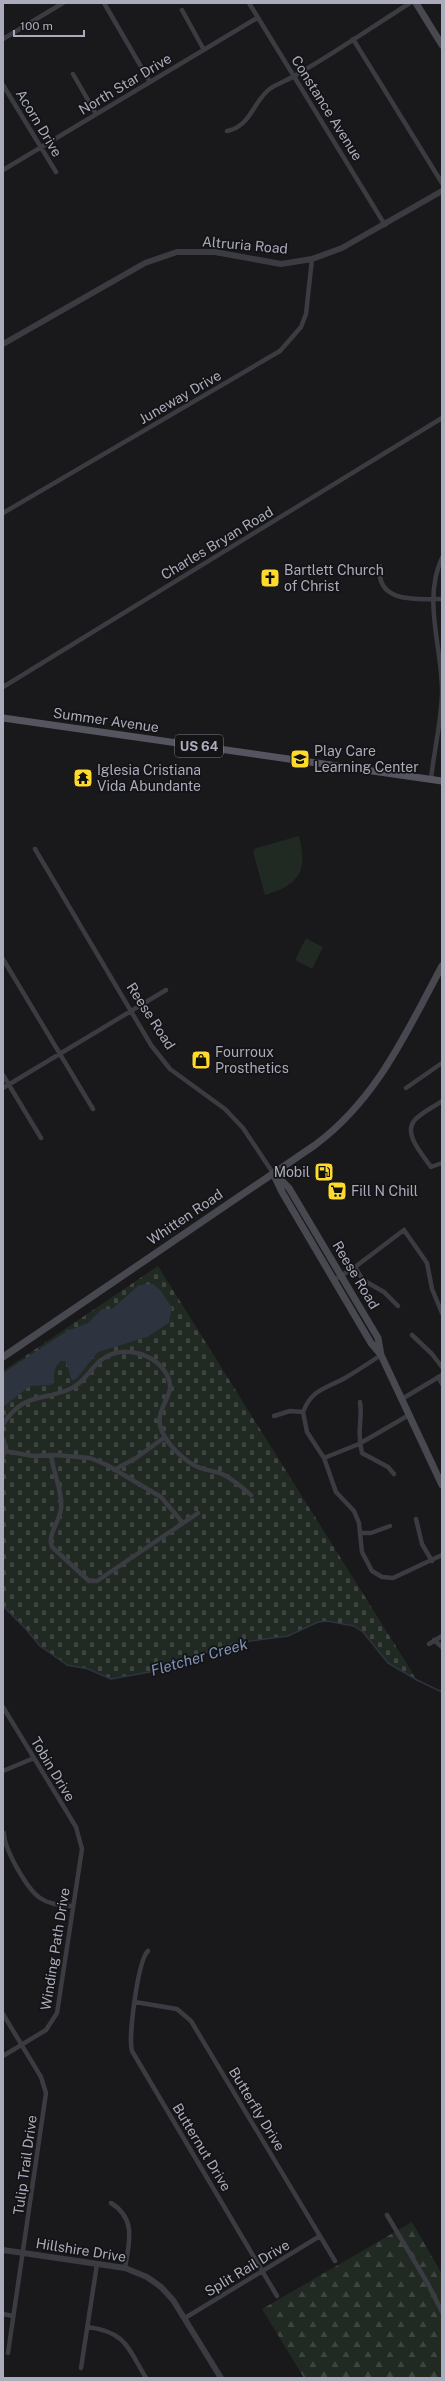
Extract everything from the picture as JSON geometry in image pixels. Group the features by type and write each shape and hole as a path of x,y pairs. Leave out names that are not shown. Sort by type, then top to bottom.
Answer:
{"main road":[{"path":"416,3 442,45"},
{"name":"Summer Avenue","path":"3,718 442,781"},
{"name":"Whitten Road","path":"3,1357 273,1173 346,1120 373,1088 392,1060 442,966"},
{"name":"Reese Road","path":"273,1173 289,1188 341,1275 378,1338 381,1355"},
{"name":"Reese Road","path":"273,1173 282,1192 371,1343 381,1355 442,1485"}],"street":[{"path":"3,38 63,3"},
{"path":"104,3 150,82"},
{"name":"Constance Avenue","path":"249,3 385,225"},
{"path":"227,131 239,126 250,117 259,98 272,88 295,76 410,3"},
{"path":"182,10 204,50"},
{"name":"North Star Drive","path":"3,170 257,18"},
{"path":"353,39 442,183"},
{"path":"73,74 96,114"},
{"name":"Acorn Drive","path":"3,85 56,172"},
{"name":"Altruria Road","path":"3,344 145,263 177,252 215,252 282,264 312,258 342,248 385,225 442,191"},
{"name":"Juneway Drive","path":"3,513 280,352 301,327 306,314 312,258"},
{"name":"Charles Bryan Road","path":"3,687 442,418"},
{"path":"431,780 442,695 440,652 433,599 436,574 442,558"},
{"path":"380,566 379,575 383,582 396,596 406,600 442,599"},
{"name":"Reese Road","path":"36,849 130,1012 151,1045 170,1069 225,1109 243,1128 273,1173"},
{"path":"3,959 93,1109"},
{"path":"3,1088 166,990"},
{"path":"406,1088 442,1063"},
{"path":"3,1075 41,1138"},
{"path":"442,1101 414,1120 411,1127 412,1140 432,1167 442,1163"},
{"path":"334,1280 355,1268 404,1230 427,1263 432,1289 442,1313"},
{"path":"355,1268 364,1280 384,1292 398,1306"},
{"path":"412,1335 432,1354 442,1367"},
{"path":"3,1424 18,1407 28,1400 71,1388 84,1379 103,1359 114,1355 133,1352 146,1356 158,1364 168,1377 169,1392 160,1408 159,1417 164,1437 198,1467 224,1475 251,1495"},
{"path":"381,1355 342,1379 316,1392 308,1401 303,1412 307,1432 324,1458 336,1492 354,1511 360,1533 362,1552 372,1571 382,1577 393,1578 432,1562 442,1555"},
{"path":"402,1399 440,1376 442,1384"},
{"path":"360,1402 360,1444 362,1453 388,1467 394,1474"},
{"path":"274,1416 290,1411 303,1412"},
{"path":"324,1458 360,1444 409,1415"},
{"path":"114,1470 136,1458 164,1437"},
{"path":"3,1439 6,1451 3,1456"},
{"path":"6,1451 33,1456 51,1455 90,1458 161,1497 183,1523"},
{"path":"51,1455 62,1501 58,1523 51,1534 50,1542 52,1547 89,1581 97,1581 198,1513"},
{"path":"416,1519 422,1544 432,1562"},
{"path":"360,1533 371,1533 390,1526"},
{"path":"429,1644 442,1636"},
{"path":"434,1640 442,1647"},
{"name":"Tobin Drive","path":"3,1707 76,1827 82,1843"},
{"path":"3,1771 34,1758"},
{"path":"4,1833 7,1848 34,1893 54,1904 74,1906"},
{"name":"Winding Path Drive","path":"3,2056 46,2030 58,2013 82,1843"},
{"name":"Butternut Drive","path":"148,1951 142,1959 130,2036 134,2055 263,2270 277,2296"},
{"name":"Butterfly Drive","path":"135,2002 177,2010 191,2021 335,2261"},
{"name":"Tulip Trail Drive","path":"3,2014 41,2077 46,2093 8,2353"},
{"path":"111,2203 122,2212 129,2226 130,2237 125,2268"},
{"path":"387,2215 428,2284 442,2312"},
{"name":"Split Rail Drive","path":"185,2318 320,2236"},
{"name":"Hillshire Drive","path":"3,2250 125,2268 147,2277 161,2287 173,2300 220,2378"},
{"path":"81,2368 96,2264"},
{"path":"3,2314 13,2316"},
{"path":"88,2326 110,2331 120,2338 146,2378"}],"green space":[{"path":"299,836 302,848 302,859 298,875 294,881 286,886 265,895 253,852 256,848"},
{"path":"306,938 323,947 312,969 295,960"},
{"path":"158,1266 417,1680 388,1663 363,1632 355,1626 327,1621 318,1622 288,1636 235,1643 209,1651 172,1668 111,1679 88,1669 67,1665 40,1646 25,1628 3,1606 3,1371"},
{"path":"412,2222 442,2274 442,2378 304,2378 262,2309"}],"water":[{"path":"153,1284 161,1291 172,1308 169,1323 147,1337 98,1352 77,1378 72,1381 65,1361 61,1361 56,1368 54,1373 54,1381 51,1385 30,1386 3,1407 3,1373 67,1331 88,1323 102,1309 112,1309 139,1285"}],"waterway":[{"name":"Fletcher Creek","path":"3,1606 25,1628 40,1646 67,1665 88,1669 111,1679 172,1668 209,1651 235,1643 288,1636 318,1622 327,1621 354,1626 363,1632 388,1663 417,1680 442,1692"}],"place":[{"name":"Bartlett Church of Christ","path":"270,578"},
{"name":"Play Care Learning Center","path":"300,759"},
{"name":"Iglesia Cristiana Vida Abundante","path":"83,778"},
{"name":"Fourroux Prosthetics","path":"201,1060"},
{"name":"Mobil","path":"324,1172"},
{"name":"Fill N Chill","path":"337,1191"}]}
